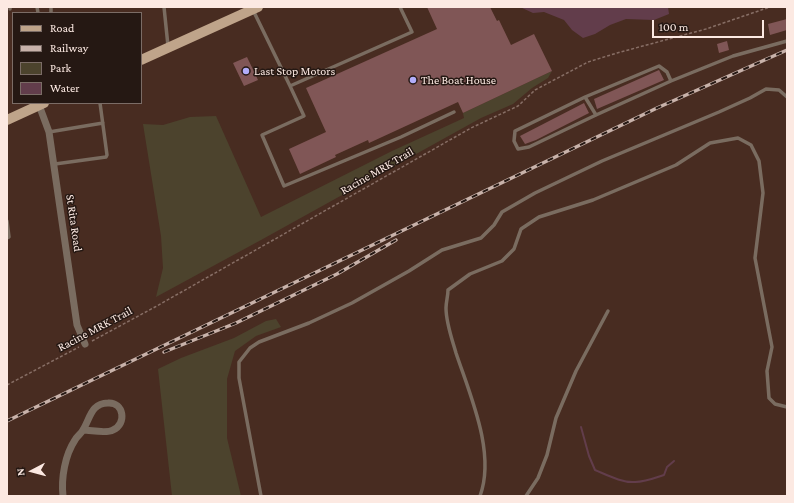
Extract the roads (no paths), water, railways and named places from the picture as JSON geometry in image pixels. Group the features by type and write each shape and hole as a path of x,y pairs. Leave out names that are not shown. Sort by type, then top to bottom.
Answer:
{"main road":[{"path":"142,60 255,8"},
{"path":"7,120 41,104"}],"street":[{"name":"St Rita Road","path":"41,104 49,132 55,164 77,325 85,344"},
{"path":"63,496 62,488 65,465 75,440 83,430 90,414 95,408 109,402 116,405 122,411 120,425 114,430 106,432 83,430"}],"lane":[{"path":"164,7 168,47"},
{"path":"290,86 412,32 400,7"},
{"path":"255,8 304,116 262,135 284,186 401,137 454,112"},
{"path":"671,81 668,72 659,66 585,97 515,131 514,141 518,149 529,147 671,81 733,56 787,41"},
{"path":"261,496 239,378 239,362 250,348 259,342 309,323 352,303 409,271 442,250 481,238 494,225 502,212 535,193 595,164 719,112 766,89 779,90 787,97"},
{"path":"585,97 596,115"},
{"path":"55,164 106,157 107,154 100,104"},
{"path":"49,132 103,123"},
{"path":"480,496 484,485 486,458 483,438 451,336 446,308 448,290 470,274 502,262 514,249 521,229 540,217 593,200 676,165 710,143 738,138 751,145 759,161 763,193 755,258 772,347 767,371 769,398 775,404 787,407"},
{"path":"7,221 9,237 7,238"},
{"path":"526,496 538,478 547,455 556,418 576,371 608,311"}],"water":[{"path":"520,7 668,7 669,14 654,20 626,19 583,38 572,30 564,20 544,12 533,13"}],"waterway":[{"path":"581,427 589,456 595,470 615,478 630,482 650,480 664,475 667,467 674,461"}],"railway":[{"path":"7,421 657,108 787,50"},
{"path":"164,352 236,323 337,274 396,240"}],"place":[{"name":"Last Stop Motors","path":"246,71"},
{"name":"The Boat House","path":"413,80"}]}
